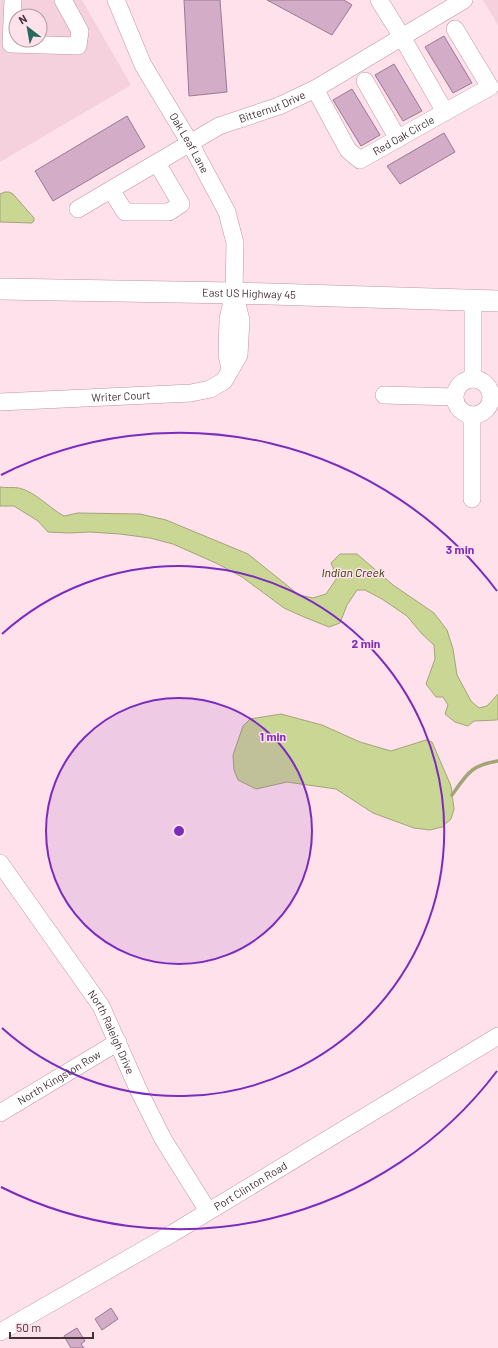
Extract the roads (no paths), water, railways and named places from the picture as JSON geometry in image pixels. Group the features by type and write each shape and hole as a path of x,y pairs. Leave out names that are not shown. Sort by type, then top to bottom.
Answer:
{"main road":[{"name":"East US Highway 45","path":"0,289 498,301"}],"street":[{"path":"13,0 11,44 78,46 80,32 63,0"},
{"name":"Red Oak Circle","path":"315,89 348,150 360,160 445,112 379,0"},
{"name":"Bitternut Drive","path":"78,209 219,126 279,106 315,89 464,0"},
{"name":"Oak Leaf Lane","path":"121,2 143,65 190,143 227,212 235,243 234,294"},
{"path":"445,112 490,87 456,29"},
{"path":"365,81 398,139"},
{"path":"112,190 125,212 169,212 181,204 157,163"},
{"name":"Writer Court","path":"0,402 190,393 210,389 224,381 230,368 227,355 228,319 234,294"},
{"path":"473,301 473,379"},
{"path":"473,379 484,382 495,397 487,409 482,413 472,415 464,413 459,409 454,397 458,386 467,380 473,379"},
{"path":"384,395 454,397"},
{"path":"472,415 472,498"},
{"name":"North Raleigh Drive","path":"0,863 101,1006 139,1091 164,1139 208,1211"},
{"name":"Port Clinton Road","path":"0,1332 208,1211 498,1037"},
{"name":"North Kingston Row","path":"0,1112 118,1042"}],"water":[{"path":"5,192 13,194 34,218 32,223 0,222 0,194"},
{"name":"Indian Creek","path":"0,487 19,488 25,490 64,516 78,513 140,514 166,520 248,554 299,595 313,598 326,594 337,578 331,563 340,554 357,554 393,585 434,613 447,630 453,649 457,675 471,701 479,708 487,706 498,694 498,718 497,720 474,721 468,726 455,722 445,714 448,705 443,697 436,697 426,684 435,659 434,645 422,634 407,616 382,599 365,590 357,590 347,605 340,623 329,627 284,608 242,577 218,564 173,544 150,538 120,534 48,532 38,521 14,506 0,506"},
{"path":"281,714 322,725 360,742 391,751 426,740 432,742 451,786 454,809 451,819 442,827 430,830 414,828 373,813 336,789 287,782 256,789 238,780 234,770 233,755 243,726 250,719"}],"waterway":[{"path":"452,795 470,772 482,765 498,761"}]}
